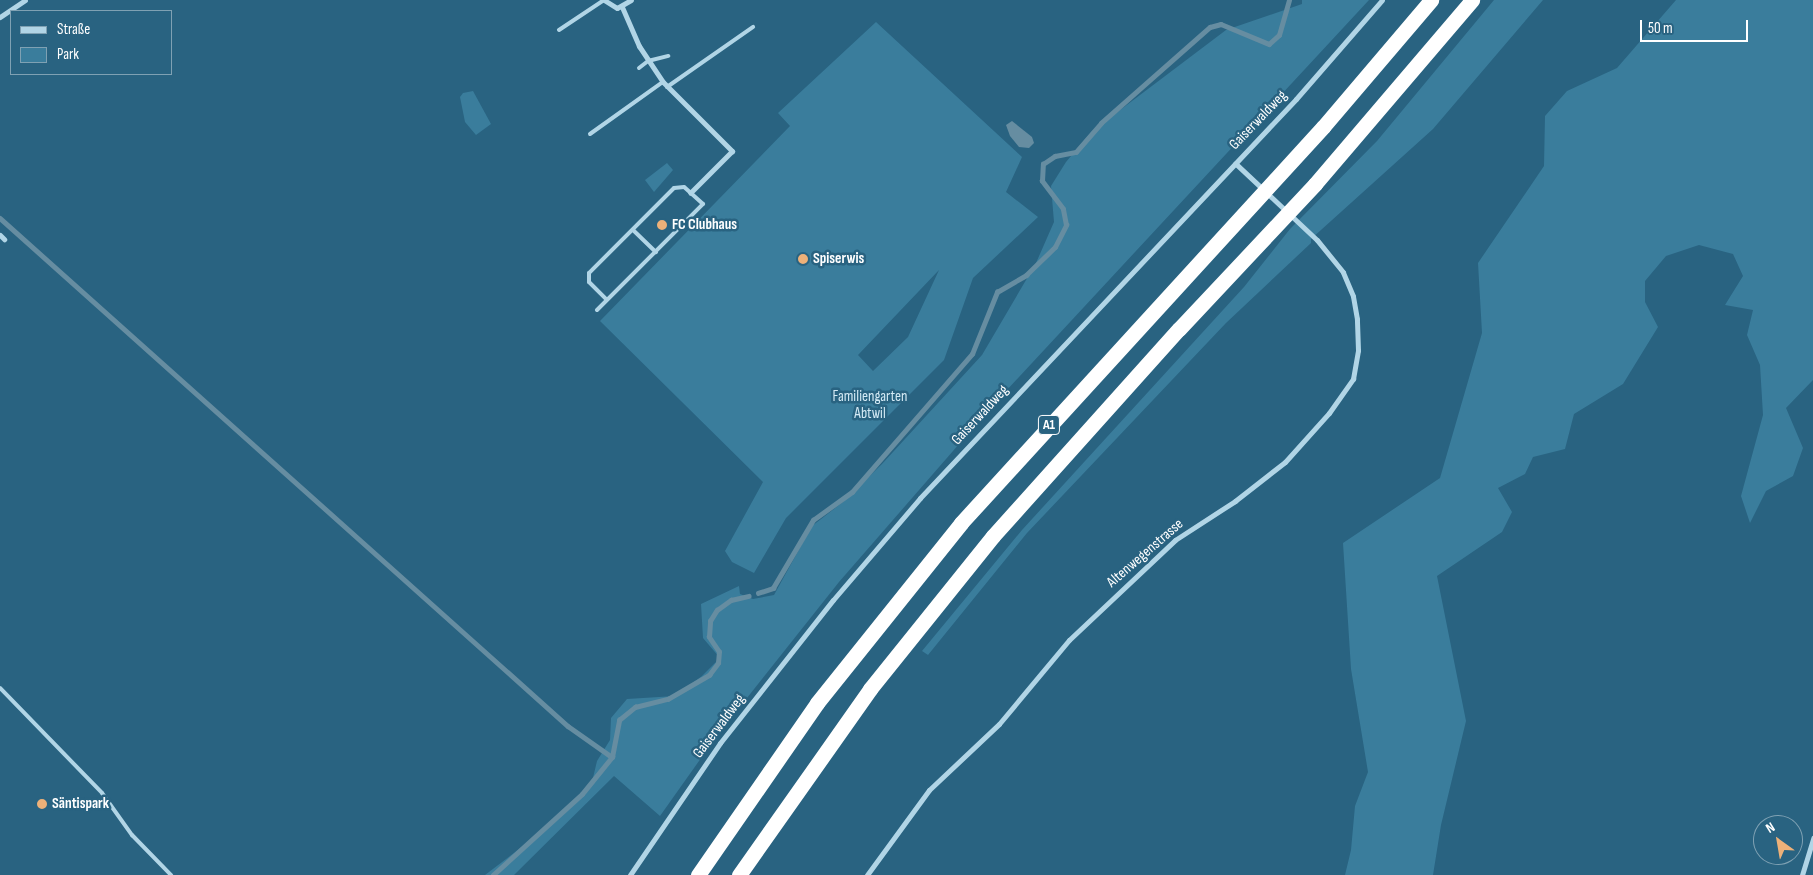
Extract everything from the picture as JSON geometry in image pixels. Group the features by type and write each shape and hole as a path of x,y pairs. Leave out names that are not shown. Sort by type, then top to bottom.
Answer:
{"highway":[{"name":"A1","path":"698,875 811,712 912,582 1036,439 1323,128 1431,0"},
{"name":"A1","path":"739,875 870,689 993,536 1178,329 1315,184 1472,0"}],"street":[{"path":"10,10 25,0"},
{"path":"604,0 612,7 622,7 631,0"},
{"name":"Gaiserwaldweg","path":"630,875 720,743 833,600 920,498 1296,99 1382,0"},
{"path":"622,7 648,62 665,84 732,151 690,193"},
{"name":"Altenwegenstrasse","path":"867,875 929,790 999,724 1069,640 1103,605 1175,540 1273,473 1344,394 1353,378 1358,350 1353,296 1343,272 1317,240 1235,163"},
{"path":"1802,875 1813,838"}],"lane":[{"path":"559,30 604,0"},
{"path":"590,134 753,27"},
{"path":"639,68 648,62 668,56"},
{"path":"597,310 656,252 703,204 684,187 674,188 588,277 607,300"},
{"path":"633,230 656,252"},
{"path":"0,688 102,793 132,835 171,875"}],"green space":[{"path":"1302,0 1369,0 993,405 839,582 716,737 660,816 614,776 514,875 485,875 540,833 592,782 597,761 610,740 611,718 627,699 675,696 702,676 720,658 703,638 701,604 739,586 740,594 753,599 774,595 812,526 843,502 882,464 982,355 1036,263 1054,222 1051,186 1066,162 1091,132 1226,30 1302,4"},
{"path":"1494,0 1543,0 1433,129 1311,239 1311,243 1226,323 1027,533 928,655 922,651 1022,530 1244,287 1290,229 1377,141"},
{"path":"1676,0 1813,0 1813,380 1786,408 1803,448 1793,476 1766,491 1750,523 1741,496 1763,415 1760,365 1747,335 1753,310 1725,305 1743,276 1733,254 1699,245 1666,256 1645,281 1645,302 1658,327 1623,384 1574,414 1565,449 1533,457 1525,474 1498,488 1512,512 1502,532 1437,576 1466,721 1441,825 1433,875 1345,875 1351,850 1355,806 1368,772 1351,669 1343,543 1440,478 1482,333 1478,263 1544,166 1545,116 1567,91 1617,68"},
{"name":"Spiserwis","path":"876,22 1022,157 1006,192 1038,217 973,278 944,360 786,518 754,573 732,562 725,551 763,482 600,321 790,126 778,113","holes":["939,270 908,337 873,371 858,355"]},
{"path":"473,91 491,124 476,135 465,122 460,97 463,93"},
{"path":"667,163 673,170 654,192 645,180"}],"shaded area":[{"path":"1012,121 1032,137 1034,143 1029,148 1019,147 1010,136 1006,125"}],"waterway":[{"path":"758,593 773,588 813,520 852,492 972,354 997,292 1026,275 1055,247 1066,225 1063,209 1042,181 1043,164 1055,156 1076,152 1101,123 1210,27 1221,24 1269,44 1279,35 1289,0"},
{"path":"0,218 568,726 612,757"},
{"path":"493,875 582,794 612,757 619,720 635,707 668,699 709,675 718,663 719,652 709,637 710,621 717,610 731,600 749,596"}],"place":[{"name":"FC Clubhaus","path":"662,225"},
{"name":"Spiserwis","path":"803,259"},
{"name":"Säntispark","path":"42,804"}],"park label":[{"name":"Familiengarten Abtwil","path":"870,404"}]}
